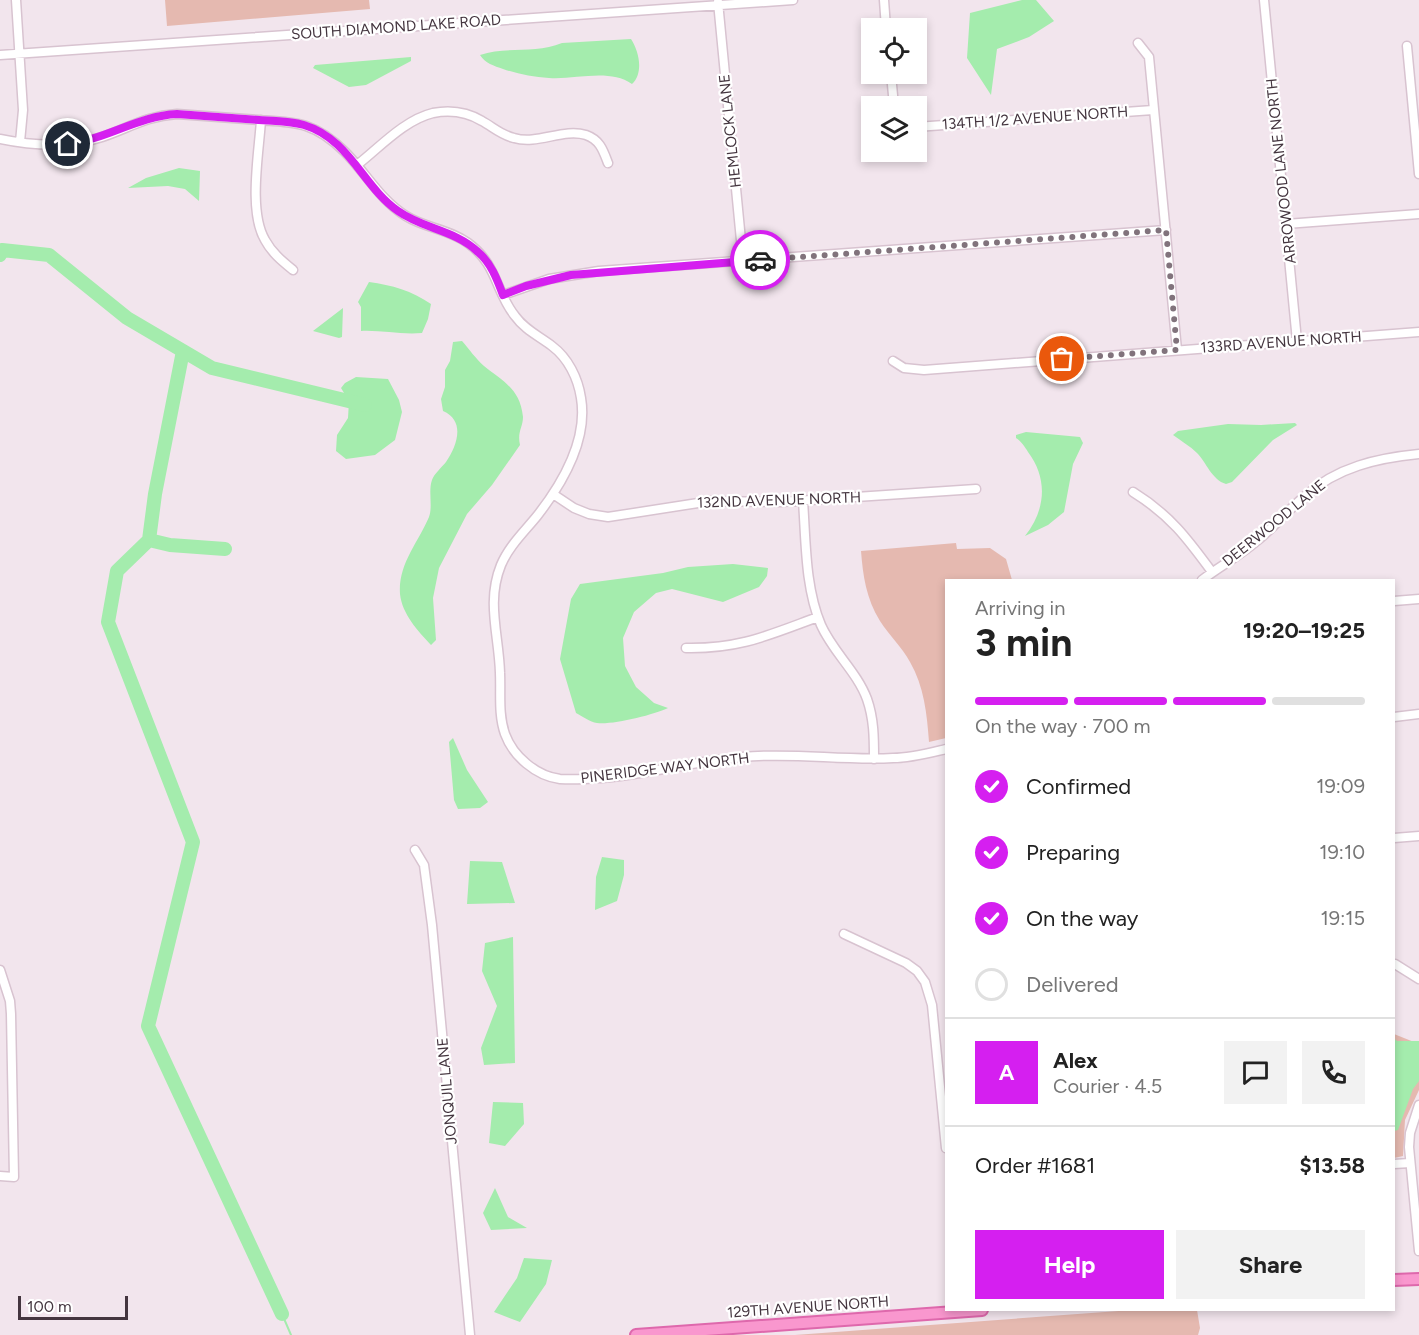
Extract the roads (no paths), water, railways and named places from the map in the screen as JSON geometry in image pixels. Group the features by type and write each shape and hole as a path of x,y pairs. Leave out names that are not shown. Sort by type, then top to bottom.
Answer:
{"main road":[{"path":"1395,1281 1419,1279"},
{"name":"129TH AVENUE NORTH","path":"636,1335 950,1311"}],"street":[{"path":"16,0 23,110 20,142"},
{"name":"SOUTH DIAMOND LAKE ROAD","path":"0,55 718,3 793,0"},
{"path":"884,0 885,18"},
{"name":"ARROWOOD LANE NORTH","path":"1264,0 1297,341"},
{"name":"HEMLOCK LANE","path":"718,3 743,261"},
{"path":"1138,43 1149,57 1177,350"},
{"path":"1407,46 1419,174"},
{"name":"134TH 1/2 AVENUE NORTH","path":"927,126 1153,110"},
{"path":"357,165 410,123 432,113 446,112 469,115 482,120 500,133 525,140 577,133 588,136 602,147 608,163"},
{"name":"PINERIDGE WAY NORTH","path":"0,139 53,145 83,142 141,120 162,115 184,114 287,122 306,126 325,135 344,150 395,209 426,226 456,235 480,253 490,266 508,307 525,328 555,348 568,363 581,394 583,410 578,440 565,472 553,494 504,558 495,582 493,597 493,621 500,666 502,725 507,740 521,759 538,771 549,777 580,779 652,772 743,757 874,759 917,756 945,749"},
{"path":"261,120 256,200 258,225 272,250 294,270"},
{"path":"1286,224 1419,214"},
{"path":"503,295 526,286 571,275 1166,230"},
{"name":"133RD AVENUE NORTH","path":"893,361 904,368 924,370 1419,332"},
{"name":"DEERWOOD LANE","path":"1203,579 1256,542 1306,494 1329,478 1372,460 1419,454"},
{"name":"132ND AVENUE NORTH","path":"553,494 574,508 589,514 608,517 711,501 803,501 976,489"},
{"path":"1133,492 1161,510 1171,520 1212,572"},
{"path":"803,501 810,584 818,617 829,641 867,698 874,730 874,759"},
{"path":"1395,601 1419,599"},
{"path":"686,648 729,647 752,642 818,617"},
{"path":"1395,717 1419,714"},
{"path":"1395,838 1419,836"},
{"name":"JONQUIL LANE","path":"415,850 424,865 432,926 470,1335"},
{"path":"844,934 906,963 925,982 932,1005 945,1138"},
{"path":"1395,964 1419,979"},
{"path":"0,970 9,995 11,1014 14,1178 0,1176"},
{"path":"1419,1105 1410,1133 1410,1163 1419,1251"},
{"path":"1395,1164 1410,1163"}],"waterway":[{"path":"0,255 2,250 49,255 127,318 212,368 365,405"},
{"path":"183,351 155,494 149,540 117,571 108,622 193,842 148,1026 282,1314"},
{"path":"149,540 170,545 225,549"},
{"path":"282,1314 291,1335"}]}
